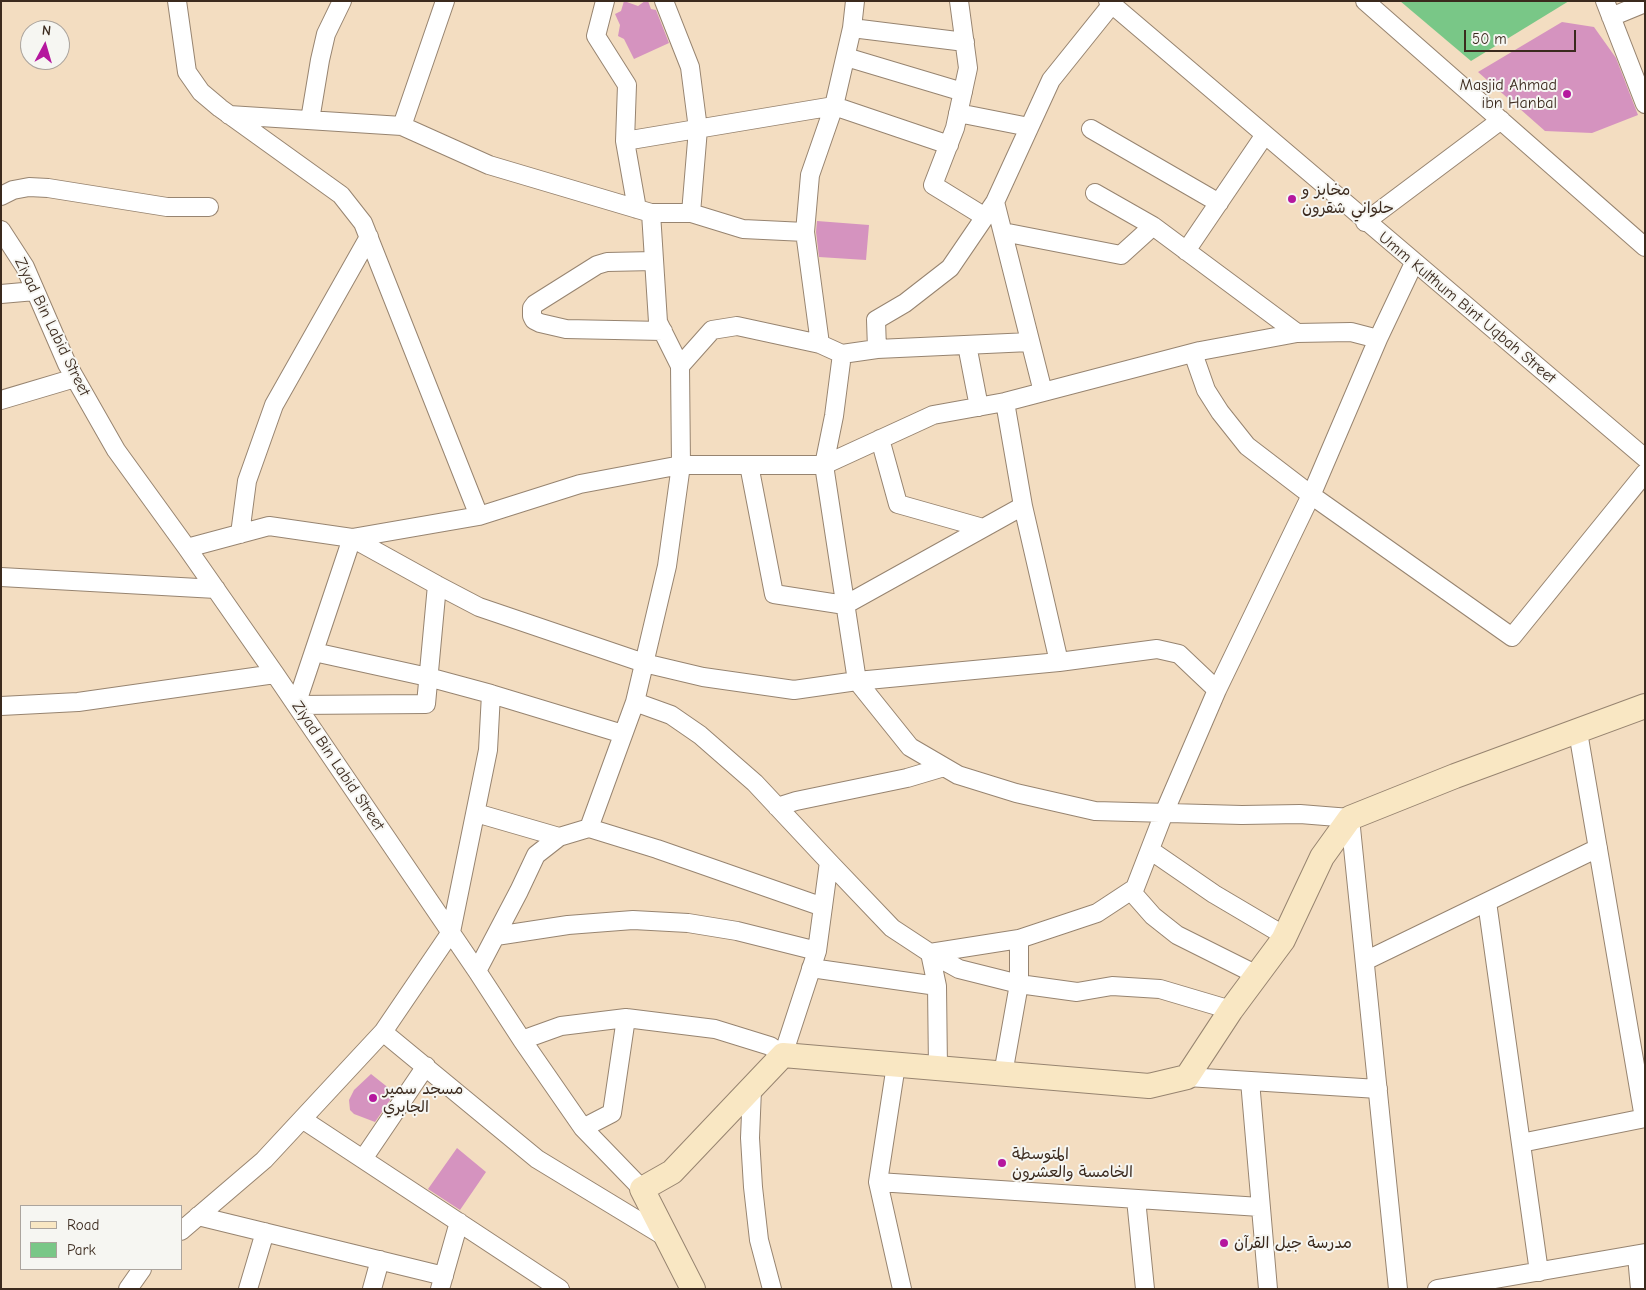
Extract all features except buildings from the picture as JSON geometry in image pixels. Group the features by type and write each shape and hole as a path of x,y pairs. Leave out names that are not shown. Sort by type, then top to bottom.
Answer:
{"street":[{"path":"176,1 187,72 201,92 229,115 342,195 363,223 479,516"},
{"path":"310,120 326,34 342,1"},
{"path":"402,126 445,1"},
{"path":"589,828 634,702 644,663 667,566 681,465 680,366 658,322 654,261 644,211 625,142 627,85 596,36 606,1"},
{"path":"664,1 690,67 698,129 691,213"},
{"path":"820,344 805,232 810,176 834,106 852,28 855,1"},
{"path":"959,1 968,68 949,145 933,185 985,217"},
{"path":"1365,1 1645,247"},
{"path":"877,349 876,320 905,303 950,268 995,202 1051,80 1110,3"},
{"name":"Umm Kulthum Bint Uqbah Street","path":"1110,3 1264,136 1645,458"},
{"path":"1645,3 1608,9 1645,104"},
{"path":"852,28 965,42"},
{"path":"846,57 963,92"},
{"path":"625,142 834,106 949,145"},
{"path":"958,113 1029,126"},
{"path":"229,115 402,126 489,165 644,211 691,213 744,229 805,232"},
{"path":"1366,222 1500,120"},
{"path":"1091,130 1219,203"},
{"path":"1186,251 1264,136"},
{"path":"1,196 14,190 29,187 48,188 167,207 209,207"},
{"path":"1095,193 1153,226 1297,333"},
{"path":"995,202 1043,392"},
{"path":"1003,232 1121,256 1153,226"},
{"name":"Ziyad Bin Labid Street","path":"1,230 25,267 67,364 116,450 275,674 583,1128 642,1189 693,1289"},
{"path":"240,534 246,481 274,405 369,237"},
{"path":"654,261 607,262 597,265 534,304 531,311 534,320 566,329 663,331"},
{"path":"930,953 1019,939 1097,913 1135,888 1164,813 1217,690 1311,494 1378,339 1414,263"},
{"path":"1,294 36,291"},
{"path":"680,366 712,330 738,326 820,344 842,354 877,349 1030,342"},
{"path":"187,548 269,526 352,538 479,516 580,484 681,465 824,465 933,415 1005,402 1193,353 1297,333 1351,332 1378,339"},
{"path":"967,345 979,407"},
{"path":"1193,353 1206,390 1247,446 1311,494 1512,637 1645,473"},
{"path":"842,354 834,416 824,465 857,681 910,748 958,775 1016,793 1095,811 1300,814 1350,818 1455,776 1645,706"},
{"path":"1,400 75,378"},
{"path":"1005,402 1023,506 1059,662"},
{"path":"880,439 898,504 983,528"},
{"path":"749,465 774,594 845,605 1023,506"},
{"path":"352,538 479,607 644,663 704,677 794,690 857,681 1059,662 1157,649 1179,654 1217,690"},
{"path":"352,538 296,705 426,704 437,585"},
{"path":"1,577 216,589"},
{"path":"314,652 428,677 623,734"},
{"path":"1,706 78,702 275,674"},
{"path":"182,1230 264,1160 384,1032 451,932 488,750 491,694"},
{"path":"634,702 671,715 700,735 756,783 892,928 959,969 1019,984 1077,992 1112,986 1160,989 1231,1010"},
{"path":"1521,1143 1645,1118 1578,732"},
{"path":"777,806 908,778 944,767"},
{"path":"476,813 559,837"},
{"path":"1187,1077 1231,1010 1285,936 1322,857 1350,818"},
{"path":"1350,818 1398,1289"},
{"path":"477,971 536,855 559,837 589,828 657,848 823,907"},
{"path":"1365,961 1598,848"},
{"path":"1150,850 1214,894 1285,936"},
{"path":"642,1189 672,1172 783,1056 816,951 829,862"},
{"path":"1131,891 1152,916 1177,935 1257,975"},
{"path":"1487,902 1539,1272"},
{"path":"496,936 568,925 634,920 688,923 737,931 816,951"},
{"path":"1003,1074 1019,984 1019,939"},
{"path":"930,953 938,986 938,1069"},
{"path":"811,968 938,986"},
{"path":"522,1040 561,1026 626,1018 715,1029 770,1046 783,1056 1149,1086 1187,1077 1378,1089"},
{"path":"583,1128 612,1113 626,1018"},
{"path":"384,1032 537,1159 668,1239"},
{"path":"896,1065 878,1182 902,1289"},
{"path":"363,1159 426,1066"},
{"path":"1250,1081 1268,1289"},
{"path":"752,1089 750,1138 753,1187 759,1240 772,1289"},
{"path":"302,1119 560,1289"},
{"path":"878,1182 1260,1207"},
{"path":"1136,1199 1145,1289"},
{"path":"198,1216 380,1260 442,1282 459,1222"},
{"path":"248,1289 265,1232"},
{"path":"1436,1289 1641,1255 1640,1289"},
{"path":"372,1289 380,1260"},
{"path":"128,1289 141,1270"}],"green space":[{"path":"1400,1 1569,1 1471,61"}],"place":[{"name":"Masjid Ahmad ibn Hanbal","path":"1567,94"},
{"name":"مخابز و حلواني شقرون","path":"1292,199"},
{"name":"مسجد سمير الجابري","path":"373,1098"},
{"name":"المتوسطة الخامسة والعشرون","path":"1002,1163"},
{"name":"مدرسة جيل القرآن","path":"1224,1243"}]}
